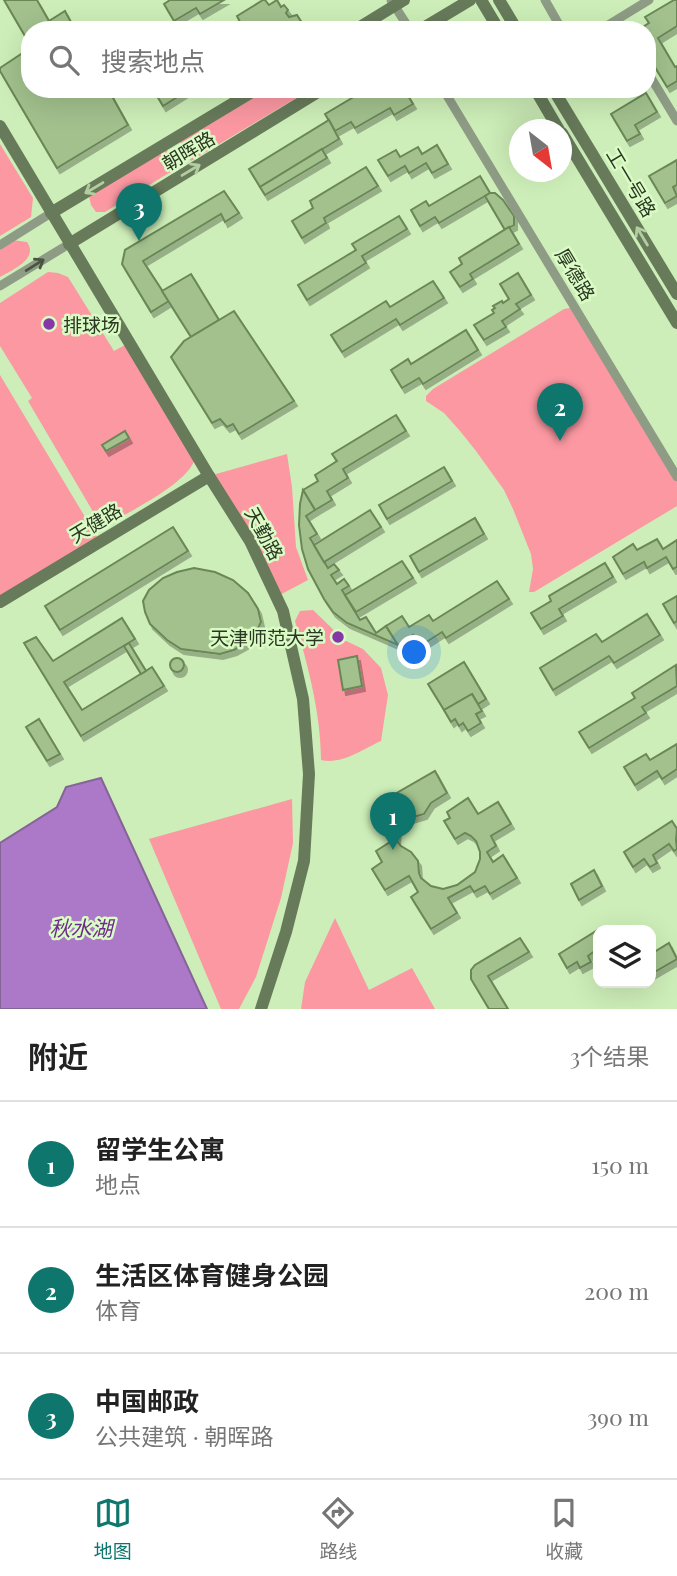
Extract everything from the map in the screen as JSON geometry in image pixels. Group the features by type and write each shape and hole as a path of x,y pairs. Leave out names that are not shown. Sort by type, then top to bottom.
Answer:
{"street":[{"path":"435,21 470,0"},
{"path":"481,0 494,21"},
{"path":"499,0 512,21"},
{"path":"545,0 557,21"},
{"path":"614,21 649,0"},
{"path":"368,21 397,2 406,21"},
{"path":"656,86 677,121"},
{"path":"0,245 242,98"},
{"name":"朝晖路","path":"0,286 308,98"},
{"name":"厚德路","path":"448,98 677,477"},
{"name":"工一号路","path":"541,98 554,119"},
{"name":"工一号路","path":"558,98 677,295"},
{"name":"天勤路","path":"0,126 250,541 283,611 303,699 309,774 304,861 286,932 261,1009"},
{"name":"工一号路","path":"572,149 677,323"},
{"name":"天健路","path":"0,602 209,476"}],"shaded area":[{"path":"249,98 296,98 191,161 179,140"},
{"path":"0,144 33,198 31,217 0,236"},
{"path":"166,148 177,168 105,212 96,212 89,196"},
{"path":"12,240 27,242 30,254 17,267 0,277 0,248"},
{"path":"48,272 68,277 114,351 125,345 194,461 171,486 116,520 105,520 95,515 28,401 32,398 0,346 0,303"},
{"path":"564,309 574,310 677,482 677,506 534,592 529,592 533,569 531,554 504,490 460,431 444,413 426,401 426,396 433,389"},
{"path":"0,375 100,542 0,602"},
{"path":"287,454 296,547 308,580 276,597 209,476"},
{"path":"313,610 344,640 363,649 381,668 388,695 381,741 337,760 321,760 316,708 295,621 300,611"},
{"path":"292,799 293,843 281,898 256,977 239,1009 221,1009 149,839"},
{"path":"335,918 369,990 412,968 435,1009 301,1009 305,982"}],"water":[{"name":"秋水湖","path":"101,778 207,1009 0,1009 0,843 57,807 66,787"}],"building":[{"path":"4,0 37,0 49,21 21,21 21,29"},
{"path":"170,0 224,0 200,14 196,8 174,21 164,4"},
{"path":"263,0 269,5 277,0 281,7 284,5 288,10 286,13 289,17 297,15 301,21 240,21 237,16"},
{"path":"677,0 677,26 658,38 675,67 677,66 677,81 667,87 656,69 656,21 648,21 645,17"},
{"path":"65,11 70,21 49,21"},
{"path":"21,54 21,98 113,98 128,125 57,168 0,68"},
{"path":"158,98 176,98 163,106"},
{"path":"352,98 409,98 413,104 394,115 390,108 355,128 351,122 335,131 325,114"},
{"path":"638,98 649,98 657,112 635,125 640,134 627,141 611,114"},
{"path":"329,120 339,139 260,187 249,169"},
{"path":"437,145 448,164 432,173 426,163 409,173 405,166 388,176 378,160 396,150 400,157 418,147 422,154"},
{"path":"322,149 327,158 265,195 260,187"},
{"path":"677,160 677,185 673,187 677,196 665,203 649,176"},
{"path":"366,167 378,186 324,218 326,223 302,238 292,221 313,208 310,201"},
{"path":"480,176 490,193 439,223 435,217 420,226 411,210 426,201 429,206"},
{"path":"224,191 239,213 225,222 221,214 143,261 169,301 151,312 122,264 125,250"},
{"path":"495,193 503,200 514,216 514,225 505,230 485,196"},
{"path":"399,216 407,229 362,256 366,263 307,300 298,285 356,250 352,244"},
{"path":"509,227 519,244 470,274 473,279 460,287 450,272 462,264 459,258"},
{"path":"518,273 531,295 516,304 520,309 502,321 506,327 484,340 474,325 494,313 493,306 509,299 500,284"},
{"path":"191,274 219,320 191,337 162,291"},
{"path":"433,281 444,298 400,325 396,319 342,352 331,335 386,301 390,307"},
{"path":"234,311 294,401 239,434 233,424 227,427 220,419 212,423 171,357 184,341"},
{"path":"466,330 478,350 423,384 419,378 402,388 391,370 408,359 411,364"},
{"path":"396,415 406,431 343,469 348,478 327,491 332,500 315,510 303,490 318,481 315,475 337,461 332,454"},
{"path":"125,431 129,438 106,451 102,445"},
{"path":"444,467 452,481 387,519 379,505"},
{"path":"303,490 315,510 306,516 317,534 310,538 328,568 334,564 339,570 331,575 337,584 344,579 349,586 342,590 360,620 366,617 376,633 386,626 398,645 347,623 333,612 324,599 308,569 302,549 299,525"},
{"path":"370,510 381,527 324,562 314,545"},
{"path":"475,518 484,534 419,572 410,556"},
{"path":"173,527 188,551 60,630 45,606"},
{"path":"657,539 663,549 677,540 677,567 673,569 666,557 647,568 644,562 623,574 613,557 633,544 637,550"},
{"path":"402,561 413,578 356,612 345,595"},
{"path":"605,563 613,577 559,609 563,616 541,629 531,613 551,601 549,596"},
{"path":"194,568 215,572 233,580 248,593 258,609 261,622 254,637 245,644 220,654 181,649 150,624 143,601 149,590 163,578"},
{"path":"497,581 509,599 446,638 442,632 420,646 413,635 398,645 386,626 402,616 409,627 429,615 433,621"},
{"path":"677,596 677,621 674,623 663,604"},
{"path":"647,614 660,635 614,663 609,656 553,690 540,668 596,634 602,642"},
{"path":"122,618 135,639 64,682 82,710 152,667 164,686 81,736 24,643 36,637 53,661"},
{"path":"129,643 146,671 141,674 124,646"},
{"path":"357,656 362,686 343,690 338,660"},
{"path":"174,658 180,658 184,665 180,672 174,672 170,668 170,662"},
{"path":"464,662 486,699 478,704 472,694 444,710 428,684"},
{"path":"676,665 677,686 642,707 646,713 589,748 579,732 635,698 632,693"},
{"path":"472,694 482,711 476,714 481,723 468,731 463,723 459,726 455,719 451,722 444,710"},
{"path":"39,719 60,754 47,761 26,727"},
{"path":"677,744 677,769 662,779 657,771 635,785 624,767 646,754 650,760"},
{"path":"435,771 447,793 431,803 424,814 410,818 398,828 397,841 418,861 421,878 431,886 443,889 457,885 475,872 480,859 476,841 465,833 455,839 444,821 450,818 447,812 468,798 478,814 498,802 511,824 491,836 496,846 487,852 493,862 503,855 517,878 490,894 485,886 474,892 470,886 448,898 457,913 431,929 411,897 418,892 409,876 385,890 372,869 382,862 376,851 390,842 379,825 384,821 374,806"},
{"path":"672,821 677,829 677,849 674,851 669,844 653,855 657,863 650,867 644,859 633,867 624,852"},
{"path":"594,870 602,886 579,900 571,884"},
{"path":"593,933 593,952 588,956 591,962 580,968 577,962 567,968 559,954"},
{"path":"520,938 529,952 488,976 508,1009 489,1009 471,979 471,970"},
{"path":"669,943 677,959 656,971 656,951"}],"place":[{"name":"中国邮政","path":"139,241"},
{"name":"排球场","path":"49,324"},
{"name":"生活区体育健身公园","path":"560,441"},
{"name":"天津师范大学","path":"338,637"},
{"name":"留学生公寓","path":"393,850"}]}
